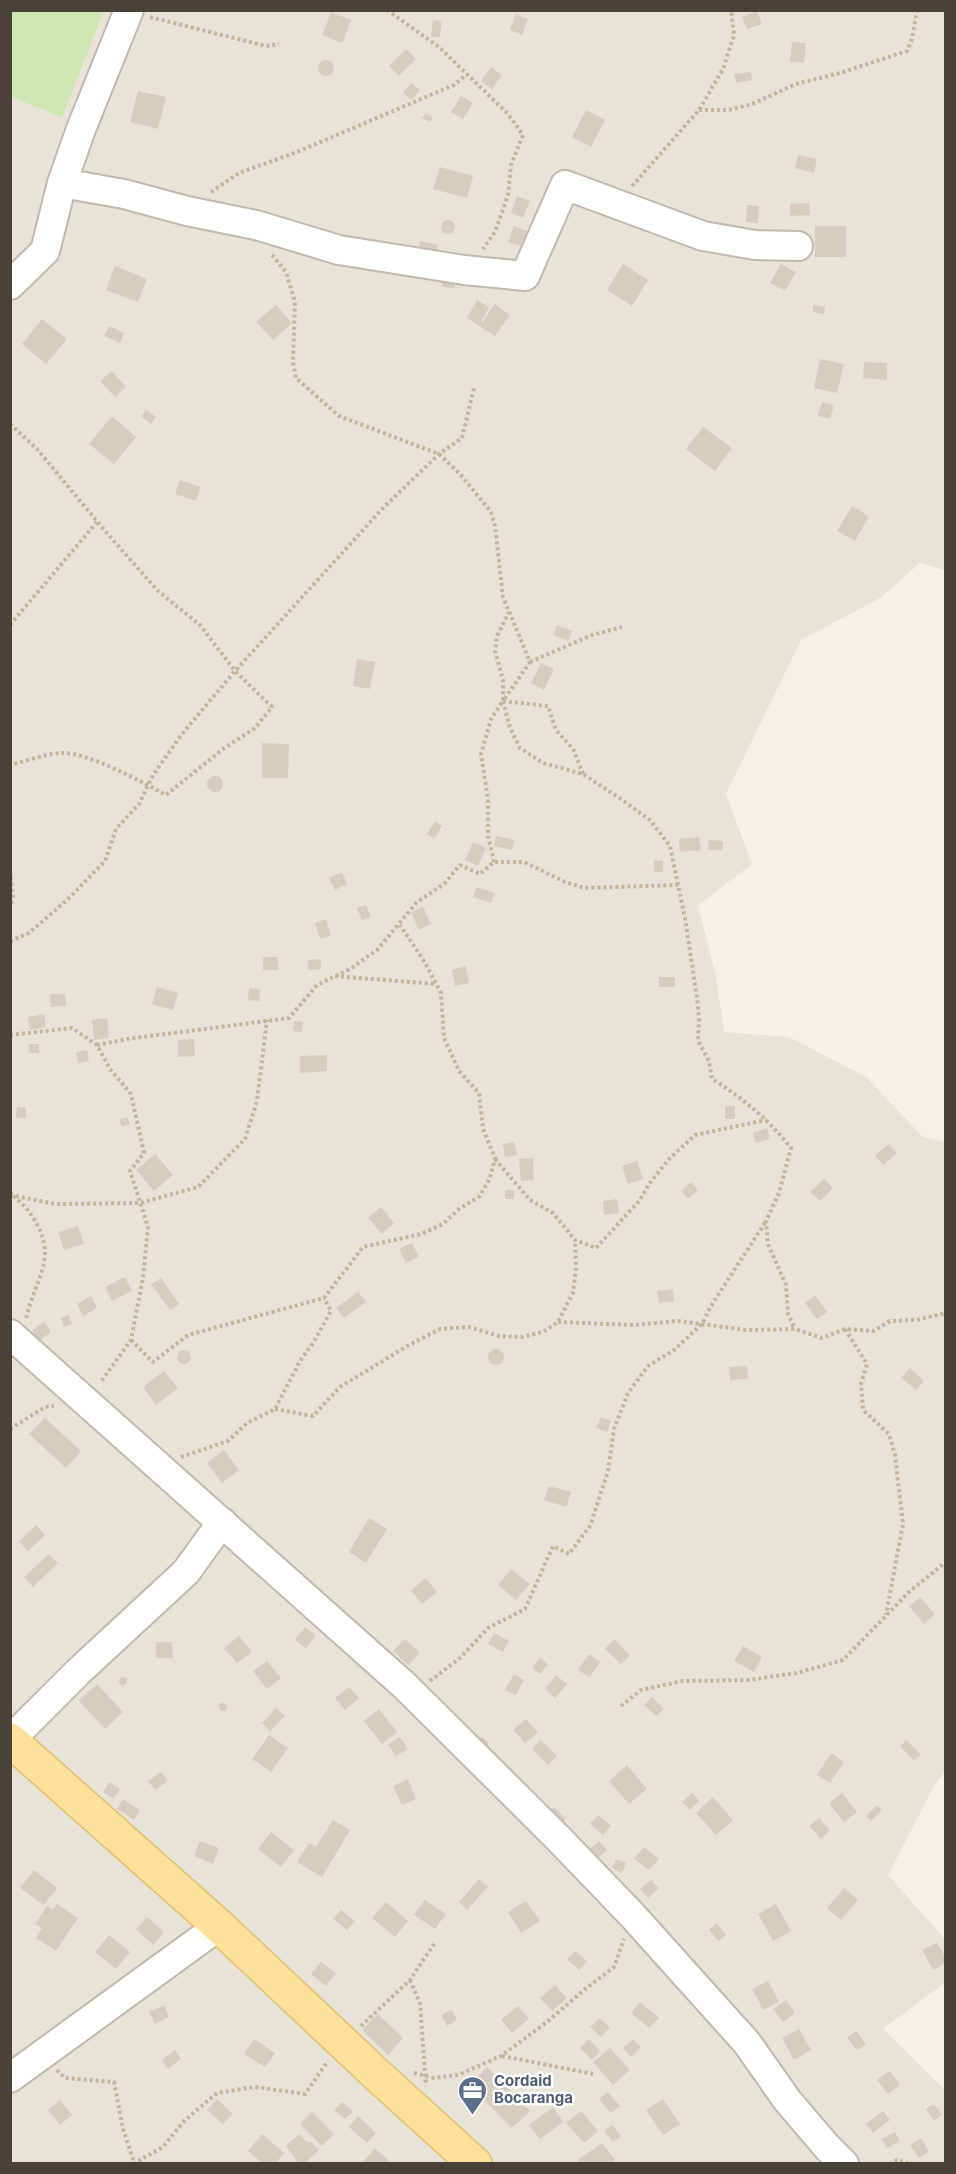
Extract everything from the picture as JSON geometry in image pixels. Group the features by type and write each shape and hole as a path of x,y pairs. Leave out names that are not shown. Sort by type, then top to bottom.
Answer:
{"main road":[{"path":"10,1740 219,1926 422,2117 475,2163"}],"street":[{"path":"10,285 45,251 62,183 81,129 129,11"},
{"path":"62,183 124,194 247,224 339,250 468,270 525,276 565,185 703,236 755,244 798,246"},
{"path":"16,1338 412,1694 558,1838 633,1916 747,2043 787,2100 827,2147 844,2163"},
{"path":"10,1740 79,1671 186,1572 222,1522"},
{"path":"10,2078 219,1926"}],"path":[{"path":"387,10 389,14 439,47 508,114 523,135 511,165 508,195 495,232 468,270"},
{"path":"621,206 633,184 699,110 723,69 734,35 730,10"},
{"path":"699,110 728,110 752,104 796,84 840,73 907,51 912,39 917,10"},
{"path":"129,11 266,46 279,44"},
{"path":"187,210 239,173 297,152 454,86 466,75"},
{"path":"247,224 286,272 295,303 293,362 296,378 339,416 439,454 460,474 491,512 495,526 503,597 530,662"},
{"path":"10,941 29,933 67,900 105,861 116,830 139,804 153,775 182,734 235,671 383,507 439,454 462,438 474,388"},
{"path":"10,424 37,449 158,591 200,625 235,671 272,707 255,728 223,749 166,795 82,756 62,753 10,765"},
{"path":"10,625 97,522"},
{"path":"412,1694 460,1658 488,1628 525,1609 553,1546 569,1554 590,1526 608,1471 614,1429 628,1393 648,1366 674,1350 702,1324 711,1306 766,1221 779,1193 791,1148 776,1129 739,1095 712,1079 709,1061 698,1041 697,998 670,846 650,820 583,774 543,763 520,747 510,728 503,700 503,680 495,651 497,636 509,612"},
{"path":"494,862 488,836 489,799 481,754 491,719 530,662 592,635 621,627"},
{"path":"503,700 548,706 556,730 573,749 583,774"},
{"path":"97,1045 288,1018 317,985 350,969 377,950 417,902 444,884 460,865 480,874 494,862 524,861 565,882 584,888 678,885"},
{"path":"10,871 13,897 10,909"},
{"path":"399,925 424,961 441,993 444,1038 459,1071 479,1093 483,1129 495,1158 530,1200 553,1213 575,1240 596,1248 640,1200 649,1184 669,1159 695,1135 766,1120"},
{"path":"334,976 436,984"},
{"path":"11,1193 56,1204 140,1203 198,1187 245,1139 257,1101 267,1020"},
{"path":"10,1035 72,1028 97,1045 110,1070 131,1094 144,1153 130,1172 148,1227 143,1278 131,1340 87,1401 45,1407 10,1430"},
{"path":"131,1340 153,1362 188,1335 324,1298 363,1247 421,1234 442,1224 459,1209 480,1196 490,1178 495,1158"},
{"path":"11,1193 32,1214 45,1242 44,1267 16,1338"},
{"path":"766,1221 768,1244 786,1285 788,1314 795,1329"},
{"path":"275,1409 314,1416 340,1388 409,1345 440,1329 469,1327 499,1336 522,1337 543,1332 558,1322 573,1293 576,1268 575,1240"},
{"path":"163,1469 184,1454 228,1441 247,1424 275,1409 300,1361 331,1311 324,1298"},
{"path":"558,1322 634,1325 678,1321 747,1330 795,1329 822,1338 845,1329 874,1331 890,1321 916,1320 945,1313"},
{"path":"845,1329 867,1365 861,1384 863,1410 889,1434 895,1455 903,1524 886,1616"},
{"path":"621,1706 641,1690 683,1681 749,1680 796,1673 843,1660 910,1591 945,1562"},
{"path":"405,2071 434,2078 458,2075 501,2056 614,1967 633,1916"},
{"path":"42,2056 64,2078 114,2082 123,2129 134,2163 163,2147 184,2121 217,2092 255,2087 305,2094 342,2041 410,1980 434,1944"},
{"path":"410,1980 420,2003 427,2112 422,2117"},
{"path":"501,2056 593,2074"},
{"path":"889,2163 897,2160 910,2163"}],"shaded area":[{"path":"11,11 945,11 945,570 920,563 880,598 801,640 726,794 752,864 698,905 716,976 724,1032 789,1037 866,1077 923,1137 945,1142 945,1771 933,1788 888,1875 945,1939 945,1983 883,2029 945,2090 945,2163 11,2164"}],"green space":[{"path":"10,11 104,11 62,117 11,97"}],"building":[{"path":"757,11 762,24 747,29 742,17"},
{"path":"331,12 351,20 342,43 322,35"},
{"path":"516,14 528,19 522,35 510,30"},
{"path":"433,20 442,21 440,37 431,37"},
{"path":"792,42 806,43 804,63 790,62"},
{"path":"406,49 416,59 399,76 389,66"},
{"path":"326,60 332,62 334,68 332,74 326,76 320,74 318,68 320,62"},
{"path":"491,67 502,75 492,89 481,81"},
{"path":"751,72 752,80 736,83 734,74"},
{"path":"411,83 420,90 412,100 403,93"},
{"path":"138,91 166,97 158,129 130,122"},
{"path":"461,96 473,103 463,119 451,112"},
{"path":"586,110 605,120 591,147 572,137"},
{"path":"426,113 433,118 430,122 422,118"},
{"path":"798,155 817,159 814,173 795,168"},
{"path":"440,167 473,176 467,198 433,189"},
{"path":"517,196 530,201 523,218 511,213"},
{"path":"809,203 810,215 790,216 790,204"},
{"path":"747,205 759,206 758,223 746,222"},
{"path":"445,220 451,220 455,227 451,234 445,234 441,230 441,224"},
{"path":"514,226 527,231 521,246 508,242"},
{"path":"815,226 846,226 846,257 815,257"},
{"path":"420,241 438,245 436,256 418,252"},
{"path":"623,264 648,280 632,306 607,290"},
{"path":"781,264 796,272 785,291 770,283"},
{"path":"115,266 147,279 138,302 106,290"},
{"path":"442,281 455,282 455,288 442,287"},
{"path":"477,300 489,307 480,325 495,304 510,315 495,336 467,318"},
{"path":"276,305 292,323 273,340 256,322"},
{"path":"813,305 825,307 824,314 813,312"},
{"path":"42,319 67,339 46,364 22,344"},
{"path":"109,326 124,333 120,343 104,336"},
{"path":"820,359 844,364 837,393 814,388"},
{"path":"864,362 887,363 887,380 863,378"},
{"path":"112,371 126,387 115,397 100,381"},
{"path":"822,402 834,405 830,419 818,416"},
{"path":"146,410 156,417 151,424 141,416"},
{"path":"112,416 136,437 114,464 89,444"},
{"path":"703,427 732,448 715,471 686,449"},
{"path":"180,480 201,487 196,501 175,494"},
{"path":"852,506 869,516 855,541 837,531"},
{"path":"557,625 572,631 568,641 553,635"},
{"path":"357,659 375,662 370,689 353,686"},
{"path":"541,663 554,669 544,690 531,683"},
{"path":"262,743 289,744 288,778 262,778"},
{"path":"212,776 218,776 223,784 221,790 212,792 207,787 207,781"},
{"path":"435,821 442,826 434,839 427,834"},
{"path":"496,836 514,840 512,850 494,846"},
{"path":"699,837 701,850 680,852 679,839"},
{"path":"709,840 723,841 723,850 708,850"},
{"path":"473,842 486,848 478,866 465,860"},
{"path":"654,860 663,861 663,872 654,872"},
{"path":"342,872 347,884 335,890 329,878"},
{"path":"477,887 495,893 491,903 473,897"},
{"path":"366,905 371,917 362,920 357,908"},
{"path":"423,907 431,924 419,930 411,912"},
{"path":"326,919 331,935 320,939 315,923"},
{"path":"263,957 278,957 278,970 263,970"},
{"path":"321,959 321,969 308,970 308,960"},
{"path":"466,966 469,983 455,986 452,970"},
{"path":"659,977 675,977 675,987 659,987"},
{"path":"157,987 178,993 173,1010 152,1004"},
{"path":"249,988 260,989 259,1001 248,1000"},
{"path":"50,994 65,994 66,1006 51,1007"},
{"path":"44,1014 46,1027 30,1030 28,1017"},
{"path":"107,1018 109,1038 94,1040 92,1020"},
{"path":"294,1021 303,1022 302,1032 293,1031"},
{"path":"194,1039 195,1056 178,1057 178,1040"},
{"path":"29,1044 39,1044 39,1053 29,1053"},
{"path":"87,1050 89,1061 78,1063 76,1052"},
{"path":"327,1055 327,1071 300,1073 300,1056"},
{"path":"725,1106 735,1106 735,1119 725,1119"},
{"path":"17,1107 26,1108 26,1118 16,1118"},
{"path":"127,1117 130,1124 122,1127 119,1120"},
{"path":"767,1128 770,1139 756,1143 753,1133"},
{"path":"514,1142 517,1155 505,1157 503,1144"},
{"path":"888,1144 897,1153 883,1165 875,1156"},
{"path":"155,1154 173,1175 154,1191 136,1170"},
{"path":"533,1158 534,1180 521,1181 519,1159"},
{"path":"637,1161 643,1179 628,1184 622,1166"},
{"path":"824,1179 833,1188 820,1201 810,1192"},
{"path":"691,1182 698,1190 688,1199 681,1191"},
{"path":"505,1190 514,1190 514,1199 505,1199"},
{"path":"617,1199 619,1213 604,1215 603,1201"},
{"path":"381,1207 394,1223 382,1234 368,1218"},
{"path":"78,1226 84,1244 64,1250 58,1232"},
{"path":"412,1243 419,1257 406,1263 399,1249"},
{"path":"125,1277 132,1291 112,1301 105,1287"},
{"path":"161,1278 179,1304 170,1310 151,1284"},
{"path":"673,1289 674,1301 659,1303 657,1291"},
{"path":"358,1292 366,1302 344,1318 336,1308"},
{"path":"815,1295 827,1312 817,1319 805,1303"},
{"path":"91,1296 97,1308 83,1316 77,1304"},
{"path":"69,1315 72,1324 64,1327 61,1318"},
{"path":"44,1322 51,1332 39,1341 32,1330"},
{"path":"493,1349 499,1349 504,1357 502,1363 493,1365 488,1360 488,1354"},
{"path":"184,1350 189,1352 191,1357 189,1362 184,1364 179,1362 177,1357 179,1352"},
{"path":"747,1366 748,1379 730,1380 729,1367"},
{"path":"910,1368 924,1381 916,1390 901,1378"},
{"path":"164,1371 178,1388 156,1405 143,1387"},
{"path":"601,1417 611,1421 607,1432 596,1428"},
{"path":"45,1418 81,1451 66,1468 29,1434"},
{"path":"224,1450 239,1470 222,1483 207,1463"},
{"path":"549,1486 571,1492 566,1507 544,1500"},
{"path":"369,1518 387,1529 366,1563 349,1552"},
{"path":"36,1525 45,1535 28,1551 19,1541"},
{"path":"49,1554 58,1563 33,1587 24,1577"},
{"path":"511,1569 530,1584 516,1600 498,1585"},
{"path":"426,1578 437,1592 422,1604 411,1590"},
{"path":"920,1597 935,1614 924,1624 909,1606"},
{"path":"305,1627 316,1635 306,1648 295,1640"},
{"path":"494,1633 509,1641 503,1652 488,1644"},
{"path":"239,1636 252,1652 237,1663 224,1648"},
{"path":"405,1639 420,1653 408,1665 393,1651"},
{"path":"614,1639 630,1655 621,1664 605,1649"},
{"path":"156,1642 172,1642 173,1658 156,1658"},
{"path":"743,1646 762,1657 754,1672 734,1661"},
{"path":"589,1654 600,1662 590,1677 578,1670"},
{"path":"540,1658 548,1664 540,1674 532,1668"},
{"path":"267,1661 281,1678 267,1689 253,1671"},
{"path":"514,1674 524,1680 516,1695 505,1690"},
{"path":"556,1675 567,1684 555,1698 545,1689"},
{"path":"123,1677 127,1681 123,1685 119,1681"},
{"path":"97,1684 123,1712 105,1729 79,1701"},
{"path":"349,1687 359,1698 345,1710 335,1698"},
{"path":"652,1697 664,1709 656,1716 644,1705"},
{"path":"223,1703 227,1707 223,1711 219,1707"},
{"path":"276,1708 285,1716 270,1731 262,1723"},
{"path":"379,1709 397,1732 382,1744 364,1721"},
{"path":"526,1719 538,1733 525,1743 513,1730"},
{"path":"269,1735 288,1748 271,1772 252,1759"},
{"path":"400,1737 408,1749 396,1756 388,1744"},
{"path":"482,1737 489,1743 481,1752 474,1745"},
{"path":"541,1740 557,1756 548,1765 532,1749"},
{"path":"907,1740 921,1755 914,1761 900,1746"},
{"path":"831,1753 844,1762 830,1783 817,1775"},
{"path":"627,1765 647,1789 629,1804 609,1781"},
{"path":"161,1772 168,1781 155,1790 148,1781"},
{"path":"408,1779 416,1799 402,1805 393,1786"},
{"path":"109,1782 120,1789 114,1799 103,1792"},
{"path":"692,1793 699,1801 690,1810 682,1802"},
{"path":"842,1793 857,1812 844,1822 829,1803"},
{"path":"713,1797 733,1820 716,1835 696,1813"},
{"path":"123,1799 140,1810 134,1820 117,1809"},
{"path":"877,1805 882,1810 871,1821 866,1816"},
{"path":"554,1807 566,1819 557,1830 544,1818"},
{"path":"598,1815 611,1826 603,1835 590,1824"},
{"path":"819,1818 830,1830 821,1839 809,1826"},
{"path":"333,1820 350,1830 322,1877 297,1862 309,1843 316,1847"},
{"path":"271,1832 294,1850 281,1867 258,1849"},
{"path":"200,1841 219,1848 213,1864 194,1856"},
{"path":"599,1841 607,1850 598,1858 590,1849"},
{"path":"644,1847 659,1859 649,1870 634,1859"},
{"path":"616,1859 626,1863 622,1873 612,1868"},
{"path":"34,1870 57,1888 44,1905 20,1888"},
{"path":"479,1879 488,1887 467,1910 459,1902"},
{"path":"651,1880 659,1888 648,1898 640,1889"},
{"path":"844,1888 858,1900 841,1920 827,1908"},
{"path":"425,1900 446,1914 435,1929 414,1915"},
{"path":"526,1901 540,1921 521,1933 508,1912"},
{"path":"386,1902 408,1921 395,1937 372,1918"},
{"path":"57,1904 78,1918 56,1951 36,1938 42,1928 35,1924 47,1906 53,1910"},
{"path":"776,1904 791,1931 773,1941 758,1914"},
{"path":"341,1910 355,1921 347,1930 333,1919"},
{"path":"147,1917 164,1932 153,1945 136,1929"},
{"path":"717,1923 726,1935 718,1941 709,1930"},
{"path":"109,1935 130,1952 116,1969 95,1952"},
{"path":"937,1943 946,1958 946,1963 933,1970 922,1950"},
{"path":"575,1951 587,1961 579,1970 567,1959"},
{"path":"321,1962 336,1973 326,1986 311,1974"},
{"path":"768,1981 779,2002 763,2010 752,1989"},
{"path":"555,1985 567,1998 552,2011 540,1998"},
{"path":"786,2000 795,2013 783,2022 773,2009"},
{"path":"640,2002 659,2018 649,2028 631,2013"},
{"path":"164,2005 169,2017 155,2024 149,2012"},
{"path":"518,2006 529,2019 512,2033 501,2020"},
{"path":"452,2010 457,2020 447,2026 441,2015"},
{"path":"378,2014 403,2038 388,2055 362,2030"},
{"path":"599,2018 610,2027 601,2037 590,2027"},
{"path":"799,2029 811,2050 794,2060 782,2038"},
{"path":"857,2031 866,2045 856,2050 847,2037"},
{"path":"254,2039 275,2053 265,2067 244,2054"},
{"path":"589,2039 600,2051 592,2060 580,2048"},
{"path":"633,2039 641,2047 631,2057 623,2048"},
{"path":"610,2048 630,2070 613,2085 593,2062"},
{"path":"175,2050 181,2059 168,2069 162,2060"},
{"path":"487,2067 530,2111 512,2128 469,2085"},
{"path":"890,2071 900,2085 888,2094 877,2080"},
{"path":"608,2092 620,2106 611,2113 599,2099"},
{"path":"217,2099 233,2114 223,2124 207,2110"},
{"path":"663,2099 680,2124 663,2135 646,2110"},
{"path":"60,2100 72,2115 60,2125 48,2110"},
{"path":"342,2102 353,2111 345,2119 334,2110"},
{"path":"934,2104 942,2115 934,2121 926,2109"},
{"path":"553,2107 563,2122 540,2139 529,2125"},
{"path":"581,2111 598,2131 584,2143 566,2123"},
{"path":"883,2111 890,2120 873,2133 866,2124"},
{"path":"312,2112 334,2134 322,2146 300,2124"},
{"path":"358,2116 376,2133 367,2143 349,2127"},
{"path":"612,2125 621,2136 613,2142 604,2131"},
{"path":"895,2132 900,2141 887,2148 882,2139"},
{"path":"262,2134 284,2153 275,2164 263,2164 248,2151"},
{"path":"299,2134 319,2150 304,2164 299,2164 286,2146"},
{"path":"921,2138 929,2152 919,2158 910,2145"},
{"path":"602,2143 615,2160 609,2164 581,2164 578,2160"},
{"path":"375,2148 390,2162 389,2164 361,2164"}],"place":[{"name":"Cordaid Bocaranga","path":"473,2116"}]}
